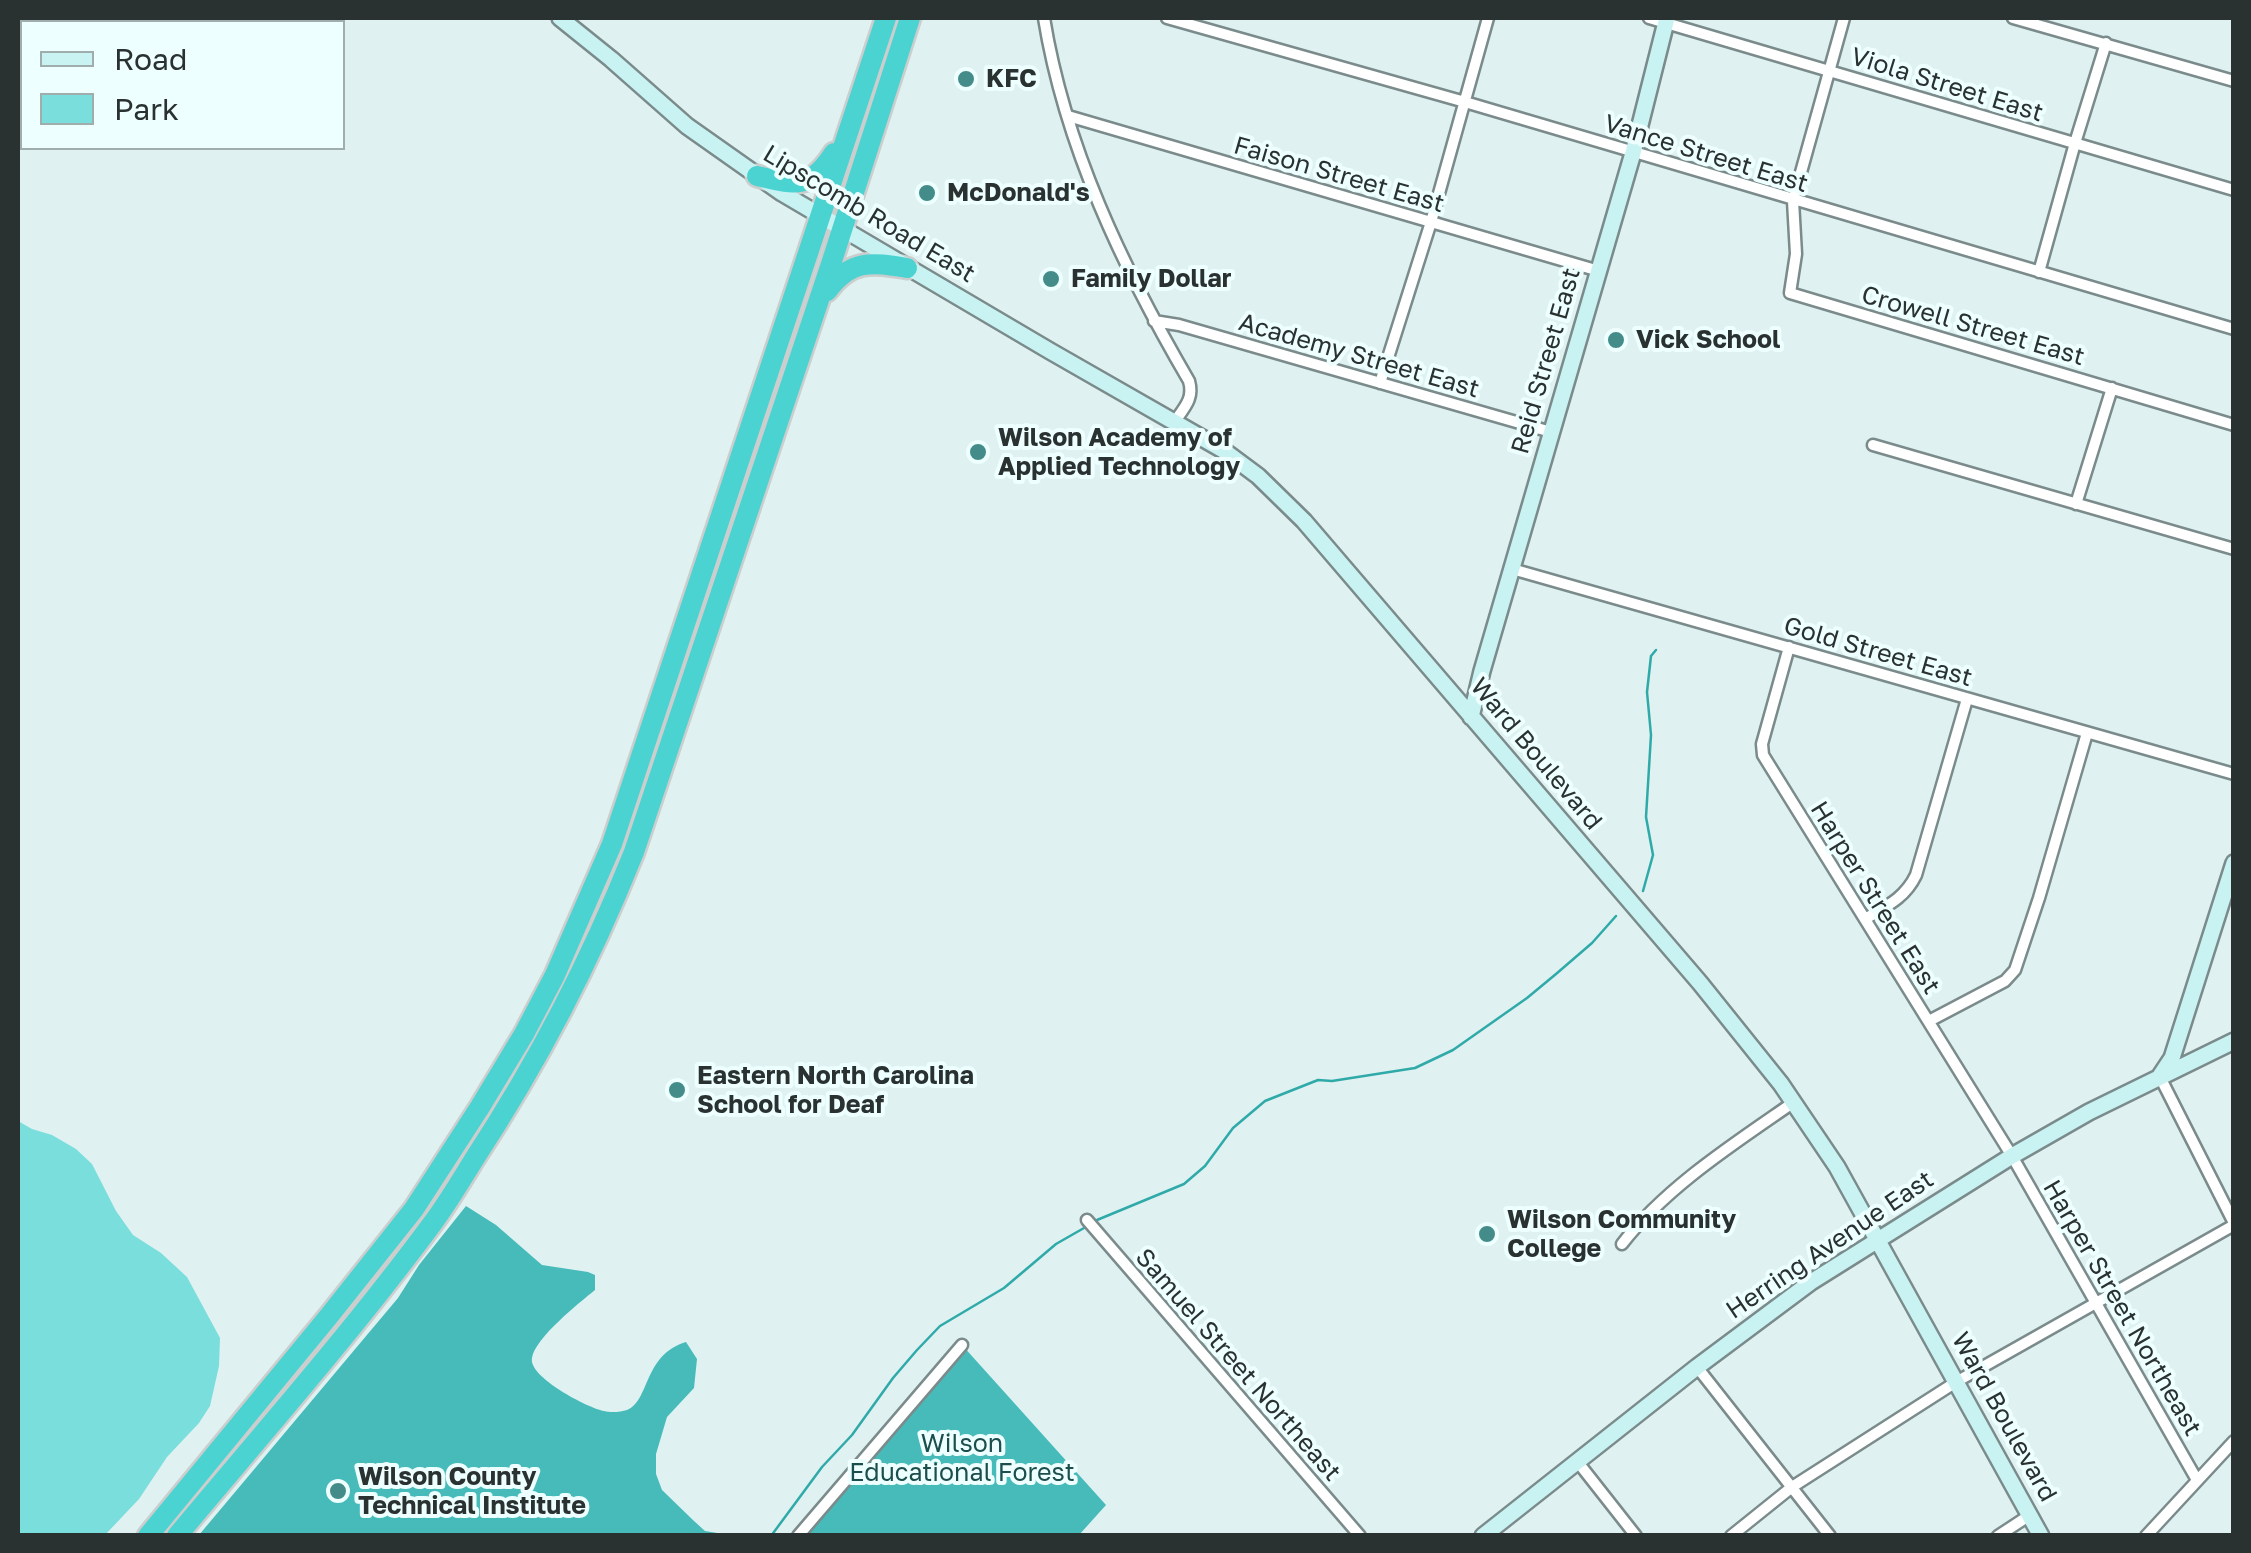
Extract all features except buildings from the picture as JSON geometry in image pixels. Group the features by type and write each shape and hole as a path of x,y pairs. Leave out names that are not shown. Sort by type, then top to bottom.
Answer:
{"highway":[{"path":"148,1536 414,1209 480,1107 555,975 612,844 886,18"},
{"path":"178,1536 433,1223 500,1120 576,985 634,852 910,18"},
{"path":"757,176 789,183 812,179 849,130"},
{"path":"817,304 836,279 855,266 907,268"}],"main road":[{"name":"Lipscomb Road East","path":"560,18 686,126 757,176 841,230 1175,421"},
{"name":"Reid Street East","path":"1471,717 1633,153 1667,20"},
{"name":"Ward Boulevard","path":"1175,421 1258,476 1292,510 1700,982 1794,1102 1837,1167 2041,1536"},
{"path":"2160,1077 2172,1058 2234,863"},
{"name":"Herring Avenue East","path":"1483,1536 1811,1282 2089,1112 2234,1041"}],"street":[{"path":"1044,18 1068,116 1102,212 1154,321 1189,380 1190,400 1175,421"},
{"name":"Vance Street East","path":"1170,18 2234,329"},
{"path":"1380,383 1431,222 1488,18"},
{"name":"Viola Street East","path":"1650,18 2234,190"},
{"path":"1793,200 1844,18"},
{"path":"2012,18 2234,81"},
{"path":"2039,272 2106,44"},
{"name":"Faison Street East","path":"1068,116 1599,271"},
{"name":"Crowell Street East","path":"1793,200 1796,254 1790,293 2234,425"},
{"name":"Academy Street East","path":"1154,321 1551,432"},
{"path":"2076,504 2112,388"},
{"path":"1872,444 2234,549"},
{"name":"Gold Street East","path":"1512,569 2234,774"},
{"name":"Harper Street East","path":"1789,647 1762,744 1763,756 2012,1156"},
{"path":"1865,918 1898,900 1916,875 1968,699"},
{"path":"1929,1022 2005,981 2016,970 2087,733"},
{"path":"1731,1536 1792,1487 1956,1382 2234,1224 2160,1077"},
{"path":"1622,1244 1644,1216 1794,1102"},
{"name":"Harper Street Northeast","path":"2012,1156 2197,1480"},
{"name":"Samuel Street Northeast","path":"1087,1220 1360,1536"},
{"path":"798,1536 962,1345"},
{"path":"1697,1367 1830,1536"},
{"path":"2146,1536 2234,1440"},
{"path":"1577,1461 1636,1536"},
{"path":"1998,1536 2030,1515"}],"green space":[{"path":"18,1121 52,1135 92,1164 133,1235 187,1277 220,1338 219,1366 210,1406 167,1457 139,1499 105,1535 18,1535"},
{"path":"466,1206 496,1225 542,1265 595,1275 595,1290 549,1331 532,1358 539,1374 560,1390 604,1411 627,1410 640,1397 662,1357 686,1342 697,1359 694,1388 667,1417 656,1454 656,1474 662,1490 705,1531 730,1535 199,1535 398,1298"},
{"name":"Wilson Educational Forest","path":"962,1345 1106,1505 1079,1535 791,1536"}],"waterway":[{"path":"1643,891 1653,855 1646,817 1651,735 1647,692 1651,656 1656,650"},
{"path":"1097,1220 1184,1184 1205,1166 1233,1128 1265,1101 1318,1080 1415,1068 1453,1050 1527,998 1592,943 1616,916"},
{"path":"771,1536 893,1378 940,1326 1004,1288 1056,1244 1084,1228"}],"place":[{"name":"KFC","path":"966,79"},
{"name":"McDonald's","path":"927,193"},
{"name":"Family Dollar","path":"1051,279"},
{"name":"Vick School","path":"1616,340"},
{"name":"Wilson Academy of Applied Technology","path":"978,452"},
{"name":"Eastern North Carolina School for Deaf","path":"677,1090"},
{"name":"Wilson Community College","path":"1487,1234"},
{"name":"Wilson County Technical Institute","path":"338,1491"}]}
